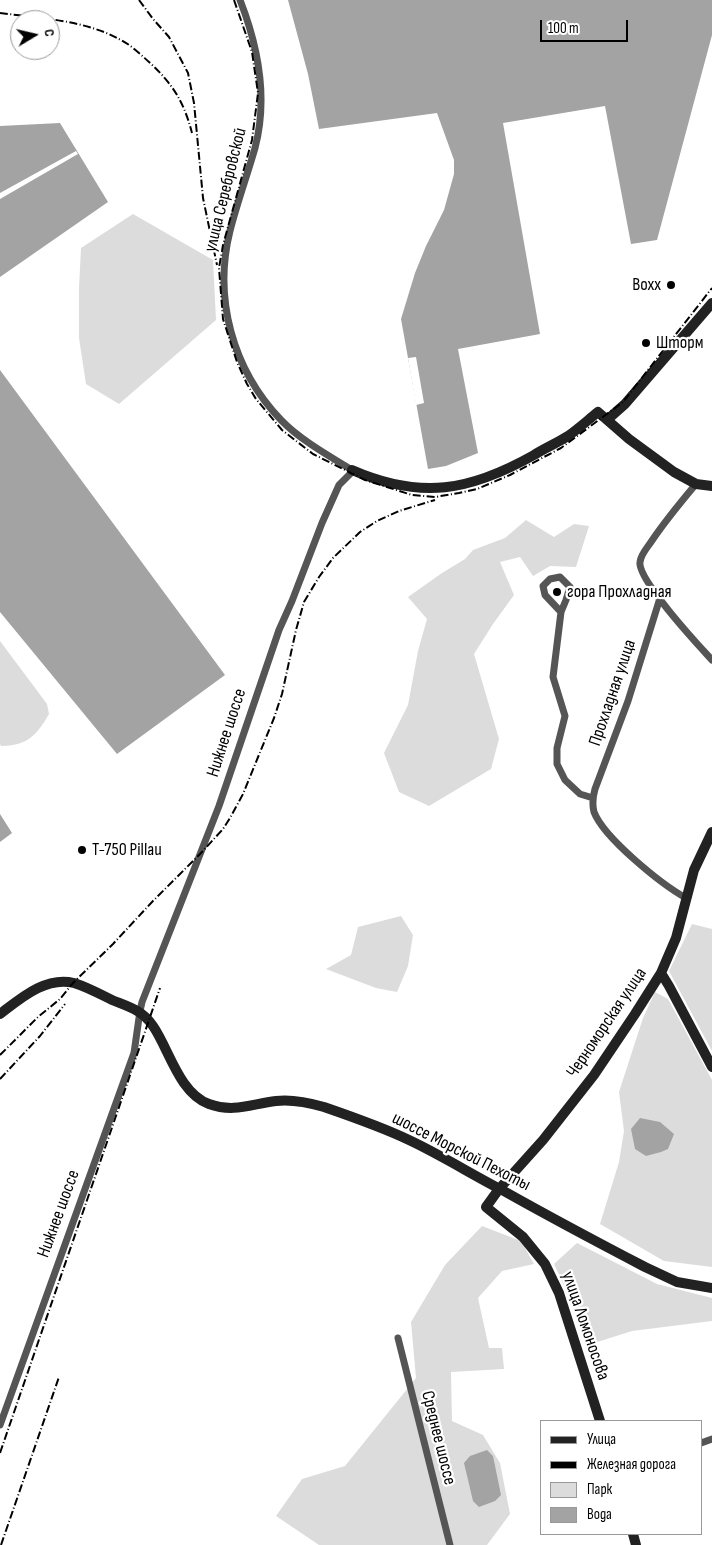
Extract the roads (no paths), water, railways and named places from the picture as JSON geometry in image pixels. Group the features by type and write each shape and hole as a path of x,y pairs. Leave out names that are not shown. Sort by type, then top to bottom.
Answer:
{"street":[{"name":"улица Серебровской","path":"240,0 252,34 261,93 255,146 230,232 225,258 224,295 228,324 237,351 260,394 282,421 352,470 373,479 407,487 422,488 457,486 483,479 522,462 566,437 598,412 607,420"},
{"path":"712,303 625,404 607,420 629,439 674,472 696,484 712,486"},
{"name":"Нижнее шоссе","path":"0,1425 134,1053 140,1011 219,806 279,630 339,485 352,470"},
{"path":"696,484 642,555 640,569 644,578 680,624 712,660"},
{"path":"561,612 545,595 544,586 550,579 560,578 570,587 561,612 553,677 564,716 557,748 557,764 565,780 580,794 593,798 596,816 612,839 671,890 686,898"},
{"name":"Прохладная улица","path":"593,798 628,701 660,598"},
{"name":"Черноморская улица","path":"486,1207 499,1189 543,1140 594,1075 661,973 676,938 694,870 712,832"},
{"path":"661,973 712,1067"},
{"path":"0,1014 17,1000 46,984 64,982 81,986 140,1011"},
{"name":"шоссе Морской Пехоты","path":"140,1011 159,1035 186,1085 196,1097 207,1103 222,1108 240,1108 277,1101 322,1106 409,1140 653,1271 677,1282 712,1288"},
{"name":"улица Ломоносова","path":"486,1207 523,1236 545,1264 559,1293 600,1420"},
{"name":"Среднее шоссе","path":"398,1338 450,1545"}],"water":[{"path":"288,0 712,0 712,35 657,240 631,244 605,106 503,123 540,334 458,349 478,453 446,466 428,469 401,319 415,273 444,210 454,174 454,160 437,113 319,129 308,74"},
{"path":"60,123 108,202 0,277 0,126"},
{"path":"0,370 225,675 117,754 0,612"},
{"path":"0,814 12,833 0,842"},
{"path":"640,1118 660,1122 674,1134 668,1149 646,1156 635,1149 631,1129"},
{"path":"487,1450 493,1456 501,1495 495,1501 479,1507 473,1501 464,1463 470,1456"}],"railway":[{"path":"139,0 169,37 188,73 194,103 203,198 217,265"},
{"path":"234,0 252,52 258,93 252,140 223,245 219,268 223,319 237,362 256,399 282,430 313,454 365,480 412,495 435,497 477,489 510,475 561,448 623,402 712,288"},
{"path":"0,13 46,18 76,24 119,39 138,53 165,78 181,103 192,133"},
{"path":"0,1055 38,1017 60,999 73,983 223,829 243,794 274,718 282,694 304,602 333,558 360,532 377,521 399,511 435,500"},
{"path":"0,1453 160,988"},
{"path":"0,1079 40,1036 65,1004"},
{"path":"1,1545 59,1377"}],"place":[{"name":"Boxx","path":"671,285"},
{"name":"Шторм","path":"646,343"},
{"name":"гора Прохладная","path":"557,592"},
{"name":"T-750 Pillau","path":"82,850"}]}
